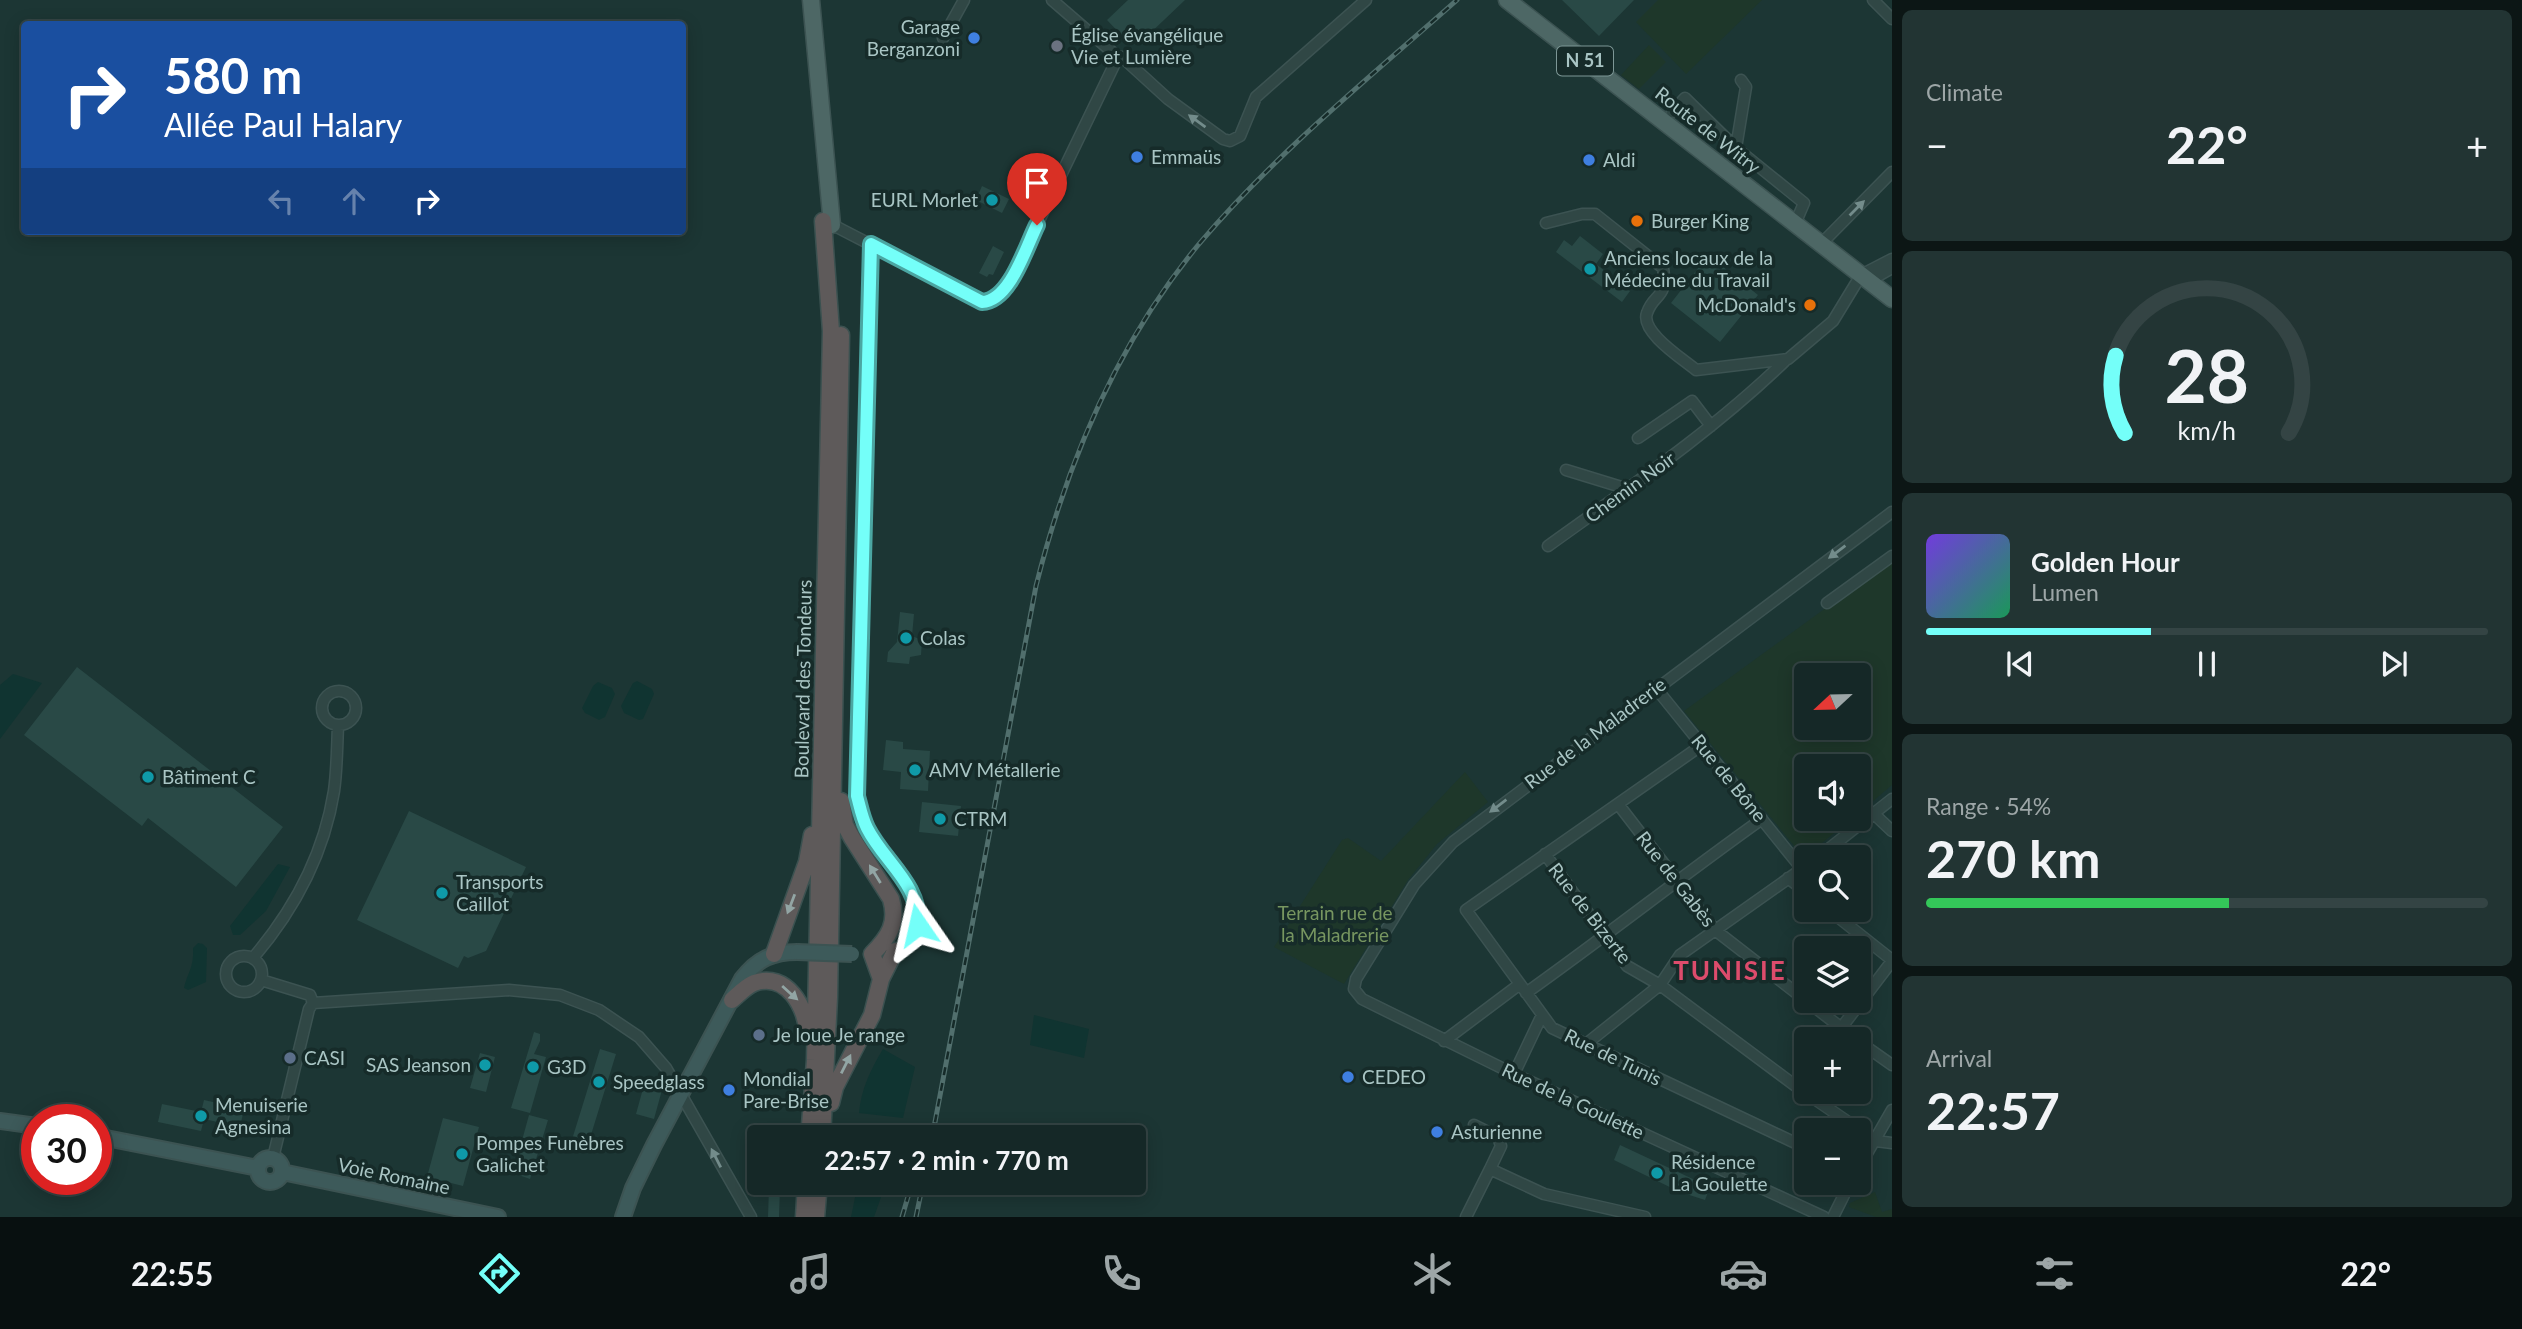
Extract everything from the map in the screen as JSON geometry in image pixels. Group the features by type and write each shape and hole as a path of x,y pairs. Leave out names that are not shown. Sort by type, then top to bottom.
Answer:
{"highway":[{"name":"Boulevard des Tondeurs","path":"823,1125 828,1032 842,351 828,223"},
{"name":"Boulevard des Tondeurs","path":"810,1125 815,1060 831,331 828,223"},
{"path":"839,576 843,623 840,783 842,814 852,838 891,899 894,911 891,932 872,954 881,979"},
{"path":"774,954 807,862 814,821 817,749 823,718"},
{"path":"830,1125 835,1087 872,1016 881,979 895,951"},
{"path":"732,1000 752,984 763,981 777,983 789,990 803,1007 807,1022 809,1125"},
{"path":"804,1217 805,1195"}],"main road":[{"path":"802,0 828,223"},
{"path":"811,0 828,223"},
{"name":"Route de Witry","path":"1507,0 1888,295"},
{"path":"623,1217 633,1188 742,979 759,961 774,954 797,952 872,954"},
{"path":"0,1121 21,1124"},
{"path":"112,1139 258,1168"},
{"path":"273,1158 282,1165 282,1172 278,1180 267,1182 260,1177 258,1168 262,1161 273,1158"},
{"name":"Voie Romaine","path":"282,1172 498,1217"}],"street":[{"path":"943,38 964,0"},
{"path":"1052,0 1168,99 1230,141 1240,136 1256,97 1366,0"},
{"path":"1873,0 1892,19"},
{"path":"828,223 982,302 997,298 1006,289 1118,57"},
{"path":"1736,148 1746,87 1741,80"},
{"path":"1672,112 1685,98 1736,148 1804,203 1795,224"},
{"path":"1821,244 1892,172"},
{"path":"1546,223 1582,214 1595,214 1663,268 1665,283 1662,295 1647,312 1646,323 1653,334 1696,370 1788,359"},
{"path":"871,244 857,796 868,830 915,895 919,910 918,925 913,937 895,951 872,954"},
{"path":"1865,278 1892,259"},
{"path":"1865,278 1892,269"},
{"path":"1888,295 1883,285 1892,269"},
{"name":"Chemin Noir","path":"1548,546 1711,426 1833,321 1865,278"},
{"name":"Chemin Noir","path":"1638,438 1692,401 1711,426"},
{"path":"1566,470 1628,489"},
{"name":"Rue de la Maladrerie","path":"1362,999 1354,989 1356,979 1414,885 1437,857 1473,825 1892,512"},
{"path":"1828,603 1892,556"},
{"name":"Rue de Bône","path":"1656,687 1794,856"},
{"path":"253,958 286,915 315,861 334,790 338,726"},
{"path":"1545,854 1702,745"},
{"path":"1834,845 1892,799"},
{"name":"Rue de Gabès","path":"1618,804 1715,930 1840,1027"},
{"path":"1874,814 1892,831"},
{"path":"1444,1041 1606,936 1677,879 1762,819"},
{"name":"Rue de Tunis","path":"1545,854 1466,910 1552,1028 1794,1142"},
{"name":"Rue de Bizerte","path":"1545,854 1627,966 1660,985 1794,1085"},
{"path":"1586,1044 1660,985 1680,955 1794,874"},
{"path":"1788,878 1794,883"},
{"path":"1842,1027 1892,960 1844,922"},
{"path":"243,956 253,958 259,963 261,980 250,991 240,992 232,987 226,978 227,968 233,959 243,956"},
{"path":"261,980 310,995 313,1003"},
{"path":"313,1003 509,990 560,995 599,1010 639,1037 666,1068 751,1217"},
{"name":"Rue de la Goulette","path":"1362,999 1444,1041 1824,1217"},
{"path":"273,1158 309,1009 313,1003"},
{"path":"1514,1074 1542,1015"},
{"name":"Rue de Gabès","path":"1871,1050 1892,1065"},
{"name":"Rue de Bizerte","path":"1822,1104 1876,1141"},
{"path":"1871,1149 1892,1110"},
{"path":"1466,1217 1500,1146 1498,1137 1474,1125"},
{"path":"1876,1141 1892,1143"},
{"path":"1490,1169 1544,1194 1645,1217"},
{"path":"1833,1217 1844,1195"}],"green space":[{"path":"1658,0 1762,0 1686,74 1636,22"},
{"path":"1649,45 1666,62 1639,89 1621,75"},
{"path":"1892,560 1892,785 1871,803 1871,754 1794,754 1794,831 1837,831 1820,845 1794,846 1684,711"},
{"name":"Terrain rue de la Maladrerie","path":"1465,772 1488,802 1437,844 1408,880 1344,984 1274,947 1342,840 1348,838 1381,861"},
{"path":"1875,1192 1882,1212 1892,1209 1892,1217 1876,1217 1849,1207 1850,1203"}],"shaded area":[{"path":"13,674 42,683 0,739 0,685"},
{"path":"637,681 652,689 654,694 643,719 639,720 624,713 621,706 633,683"},
{"path":"598,682 612,688 615,694 605,717 599,720 585,713 582,708 593,686"},
{"path":"278,864 290,867 266,911 240,935 233,935 230,926"},
{"path":"198,943 207,948 206,982 188,990 184,988 192,965 193,948"},
{"path":"1034,1015 1089,1029 1084,1058 1030,1045"},
{"path":"883,1049 915,1067 903,1118 859,1113 867,1080"},
{"path":"856,1195 882,1195 874,1217 851,1217"}],"building":[{"path":"1128,0 1185,0 1144,39 1135,29 1125,39 1107,20"},
{"path":"1562,0 1634,0 1599,36"},
{"name":"EURL Morlet","path":"982,186 1009,199 1002,213 976,200"},
{"name":"Anciens locaux de la Médecine du Travail","path":"1580,236 1603,254 1596,264 1630,291 1622,302 1556,252 1564,240 1572,246"},
{"path":"993,246 1004,252 993,275 989,274 987,277 979,273"},
{"path":"1706,258 1721,270 1723,267 1758,295 1720,342 1671,303"},
{"name":"Colas","path":"900,612 914,614 912,636 922,640 921,655 910,657 909,664 887,662 888,652 897,642"},
{"name":"Bâtiment C","path":"77,667 283,827 236,887 148,818 142,826 24,735"},
{"name":"AMV Métallerie","path":"886,740 903,742 903,749 930,751 928,791 900,789 901,772 883,770"},
{"name":"CTRM","path":"922,802 961,806 958,836 919,832"},
{"name":"Transports Caillot","path":"409,811 526,867 486,951 468,958 464,956 458,968 357,920"},
{"name":"G3D","path":"534,1032 540,1034 540,1041 534,1054 546,1057 530,1113 511,1108"},
{"name":"Speedglass","path":"600,1049 616,1054 586,1151 570,1146"},
{"name":"SAS Jeanson","path":"480,1053 495,1057 486,1092 470,1088"},
{"path":"644,1085 662,1090 654,1119 636,1114"},
{"name":"Menuiserie Agnesina","path":"204,1100 244,1109 240,1127 204,1119 201,1131 158,1122 162,1104 201,1112"},
{"path":"529,1115 548,1120 530,1179 513,1173"},
{"path":"443,1118 479,1127 463,1186 427,1177"},
{"name":"Résidence La Goulette","path":"1620,1145 1710,1187 1705,1200 1680,1192 1614,1160"},
{"path":"769,1195 780,1195 779,1217 768,1217"}],"railway":[{"path":"934,1125 1036,586 1063,494 1098,406 1143,322 1199,244 1228,211 1291,148 1457,0"},
{"path":"902,1217 908,1195"},
{"path":"916,1217 921,1195"}],"place":[{"name":"Garage Berganzoni","path":"974,38"},
{"name":"Église évangélique Vie et Lumière","path":"1057,46"},
{"name":"Emmaüs","path":"1137,157"},
{"name":"Aldi","path":"1589,160"},
{"name":"EURL Morlet","path":"992,200"},
{"name":"Burger King","path":"1637,221"},
{"name":"Anciens locaux de la Médecine du Travail","path":"1590,269"},
{"name":"McDonald's","path":"1810,305"},
{"name":"Colas","path":"906,638"},
{"name":"AMV Métallerie","path":"915,770"},
{"name":"Bâtiment C","path":"148,777"},
{"name":"CTRM","path":"940,819"},
{"name":"Transports Caillot","path":"442,893"},
{"name":"Je loue Je range","path":"759,1035"},
{"name":"CASI","path":"290,1058"},
{"name":"SAS Jeanson","path":"485,1065"},
{"name":"G3D","path":"533,1067"},
{"name":"CEDEO","path":"1348,1077"},
{"name":"Speedglass","path":"599,1082"},
{"name":"Mondial Pare-Brise","path":"729,1090"},
{"name":"Menuiserie Agnesina","path":"201,1116"},
{"name":"Asturienne","path":"1437,1132"},
{"name":"Pompes Funèbres Galichet","path":"462,1154"},
{"name":"Résidence La Goulette","path":"1657,1173"}],"district":[{"name":"TUNISIE","path":"1730,971"}],"route":[{"path":"918,925 919,910 915,895 868,830 857,796 871,244 982,302 988,302 1006,289 1037,225"}]}
